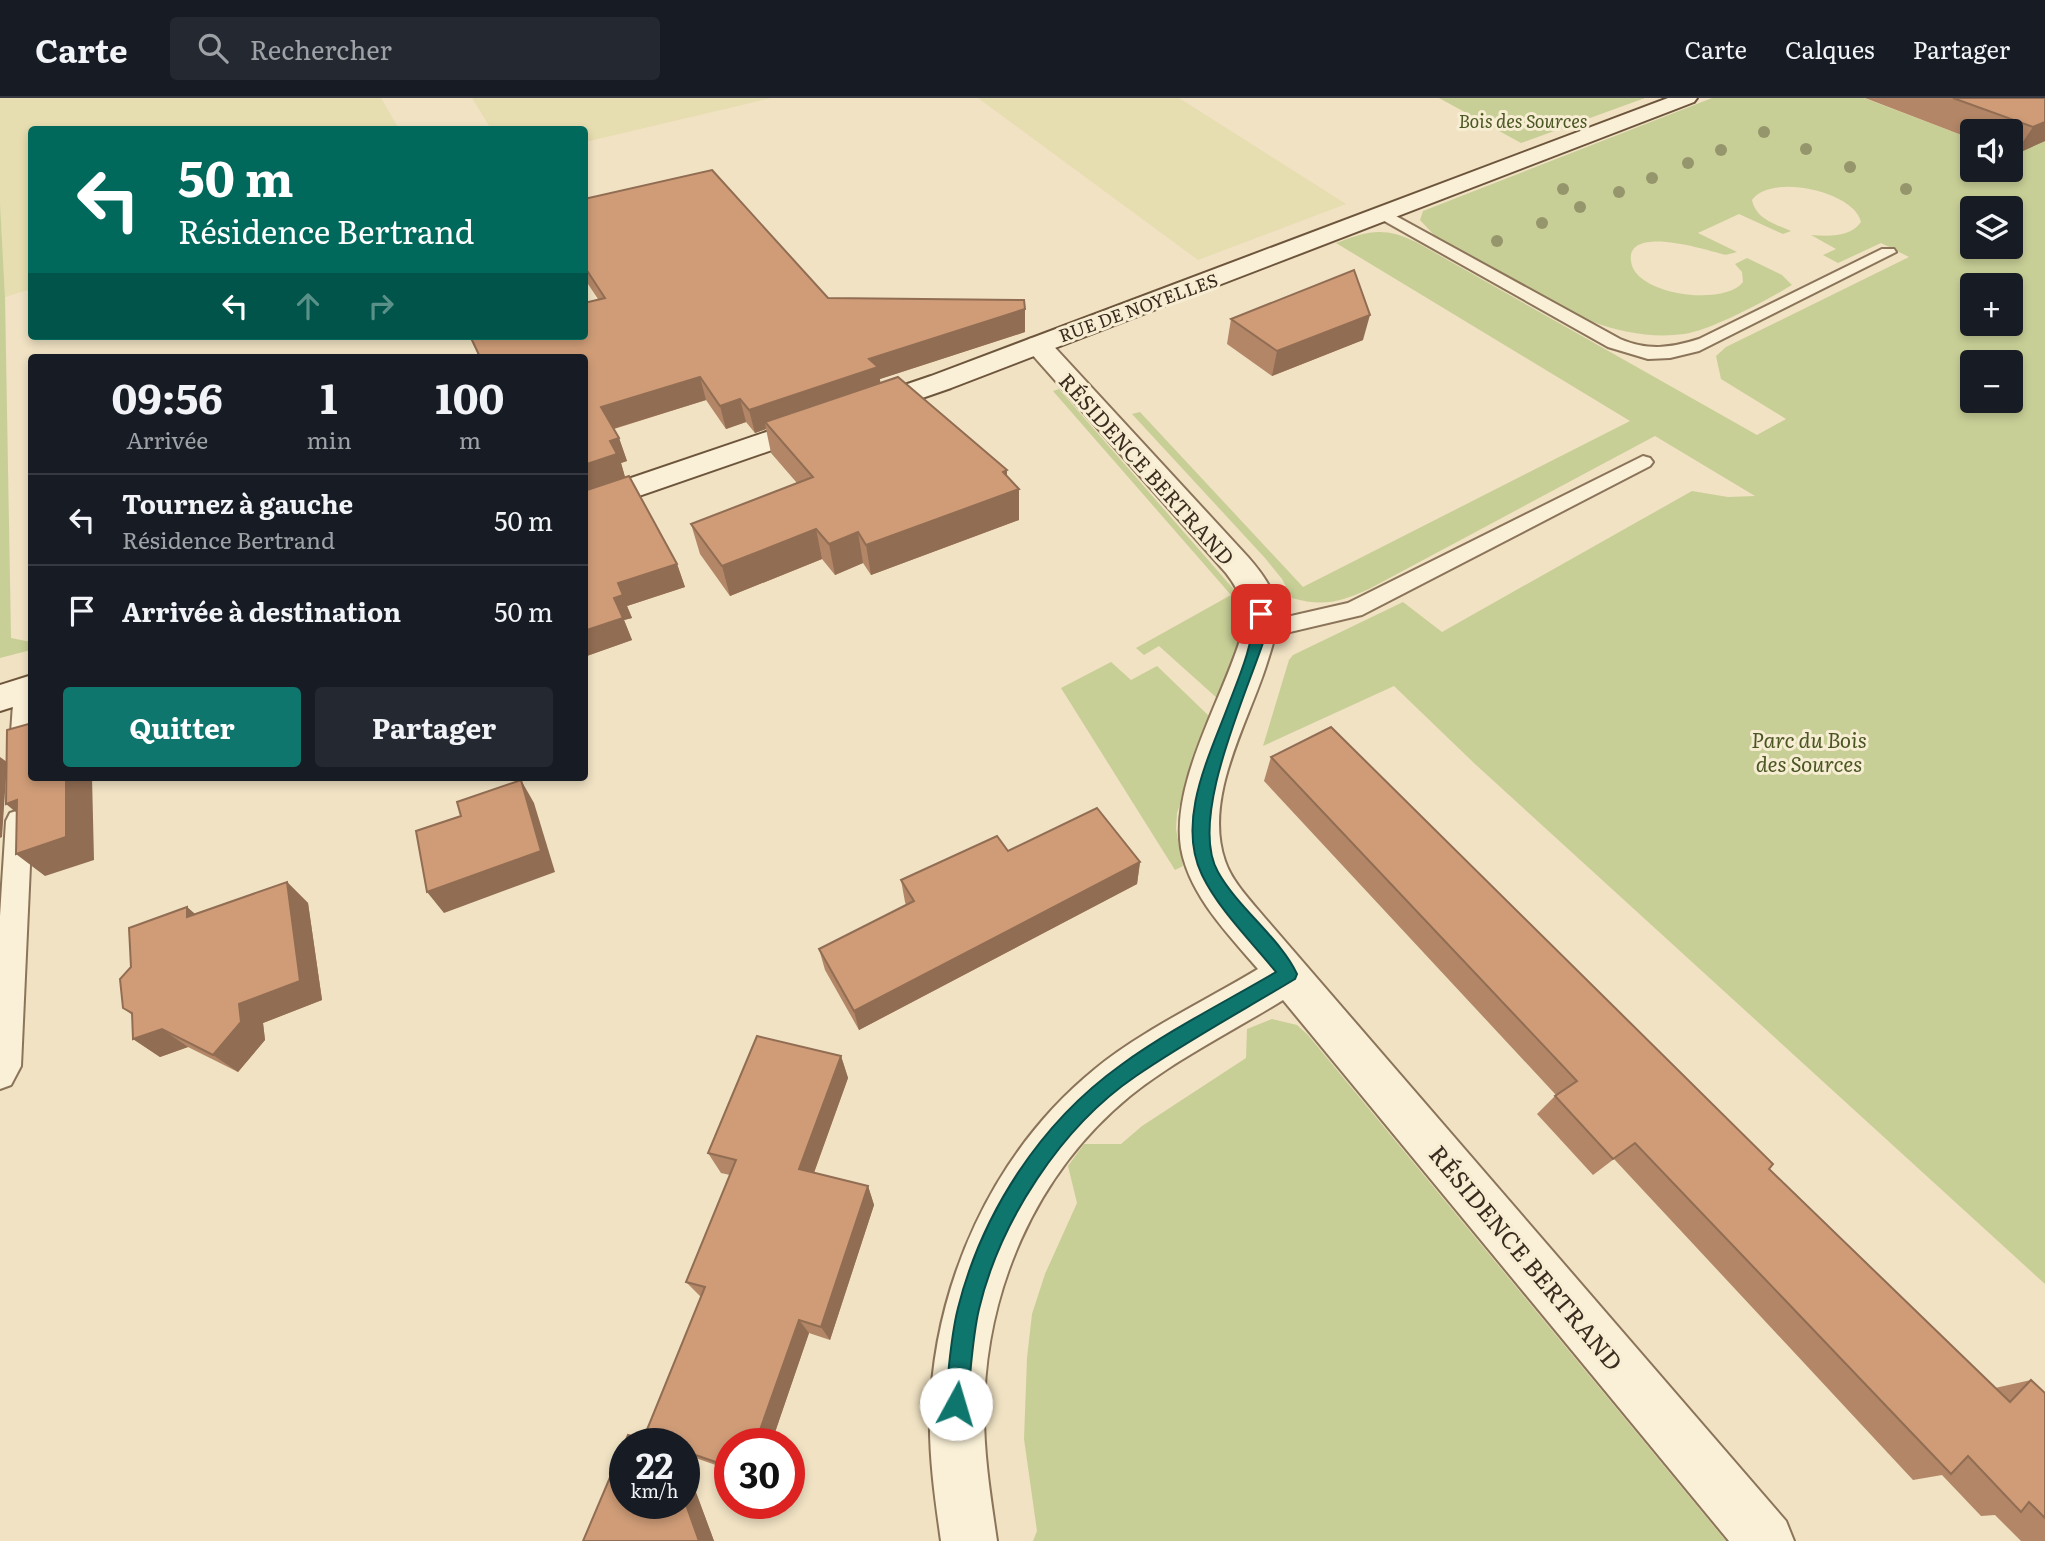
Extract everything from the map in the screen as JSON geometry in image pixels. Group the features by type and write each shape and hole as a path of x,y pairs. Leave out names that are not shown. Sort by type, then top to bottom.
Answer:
{"street":[{"name":"RUE DE NOYELLES","path":"588,504 918,391 1687,98"},
{"name":"RÉSIDENCE BERTRAND","path":"1038,345 1237,565 1258,598 1261,631 1209,778 1200,826 1202,848 1209,872 1223,894 1288,974 1766,1541"},
{"path":"969,1541 958,1457 956,1404 961,1359 968,1311 978,1274 1009,1203 1045,1152 1109,1085 1288,974"}],"lane":[{"path":"1384,215 1614,344 1645,355 1677,352 1705,342 1888,252"},
{"path":"1261,631 1354,609 1643,463"},
{"path":"0,1076 6,1066 20,794 19,692"}],"shaded area":[{"path":"0,98 381,98 397,126 28,126 28,290 5,297 0,203"},
{"path":"472,98 771,98 588,141 588,126 489,126"},
{"path":"978,98 1179,98 1346,204 1198,260"}],"green space":[{"name":"Bois des Sources","path":"1439,98 1645,98 1521,143"},
{"name":"Parc du Bois des Sources","path":"1712,98 1864,98 1960,134 1960,182 2023,182 2023,149 2045,141 2045,1284 1475,764 1394,686 1263,746 1289,660 1293,655 1403,602 1442,632 1692,491 1728,497 1755,496 1655,436 1369,589 1331,602 1313,602 1292,598 1282,579 1265,558 1132,414 1140,412 1303,587 1630,421 1336,243 1376,232 1394,234 1416,242 1757,435 1786,419 1721,379 1716,356 1726,347 1909,257 1881,243 1838,263 1823,255 1836,249 1811,235 1838,235 1851,231 1861,222 1855,211 1828,194 1811,189 1776,188 1762,192 1752,200 1758,212 1767,220 1791,231 1783,234 1739,214 1698,233 1737,252 1724,255 1685,245 1654,241 1641,244 1633,250 1631,261 1636,273 1647,282 1681,294 1718,294 1733,290 1743,282 1742,272 1735,264 1747,258 1782,275 1792,285 1709,327 1684,334 1651,335 1618,330 1554,305 1434,235 1420,220 1423,211"},
{"path":"0,203 5,297 11,638 28,641 28,651 0,658"},
{"path":"1059,389 1237,593 1241,606 1240,633 1217,698 1159,646 1144,655 1136,648 1231,595 1053,391"},
{"path":"1111,662 1131,680 1157,666 1210,717 1177,813 1176,829 1183,866 1175,870 1061,688"},
{"path":"1272,1019 1297,1025 1308,1035 1726,1541 1033,1541 1037,1531 1024,1439 1027,1358 1032,1314 1045,1274 1077,1203 1068,1166 1084,1144 1121,1144 1142,1126 1246,1058 1247,1029"}],"building":[{"path":"1953,98 2045,98 2045,122 2033,127 2023,123 2023,119 2011,119"},
{"path":"712,170 828,298 1024,300 1025,309 869,359 878,367 749,410 740,399 720,406 700,377 601,407 619,438 610,441 617,454 588,464 588,354 479,354 472,340 588,340 588,302 605,298 588,272 588,198"},
{"path":"1354,270 1370,315 1277,351 1231,319"},
{"path":"898,377 1007,470 1003,472 1019,489 866,545 858,532 829,544 816,529 722,566 691,524 813,477 765,422"},
{"path":"629,476 677,564 618,583 623,595 614,598 623,618 588,630 588,490"},
{"path":"28,724 28,781 66,781 66,837 16,854 17,800 6,804 7,730"},
{"path":"1331,727 1773,1164 1769,1169 2010,1402 2031,1380 2045,1393 2045,1518 2029,1502 2021,1512 1968,1456 1951,1474 1635,1143 1613,1159 1555,1096 1577,1081 1271,757"},
{"path":"521,781 541,851 427,892 416,831 461,816 457,802"},
{"path":"1097,808 1140,862 854,1011 819,949 914,901 901,880 997,836 1008,851"},
{"path":"287,882 300,981 239,1004 241,1022 213,1055 162,1029 133,1039 132,1013 123,1008 120,979 131,967 129,928 187,907 187,917"},
{"path":"757,1036 841,1056 799,1169 868,1186 821,1327 799,1320 761,1428 714,1428 714,1461 700,1457 700,1428 648,1428 705,1287 686,1282 736,1160 708,1153"},
{"path":"609,1480 609,1519 691,1519 699,1541 583,1541"}],"route":[{"path":"956,1404 968,1311 978,1274 993,1234 1009,1203 1045,1152 1087,1105 1128,1071 1288,974 1223,894 1209,872 1202,848 1200,826 1209,778 1261,631 1261,614"}]}
